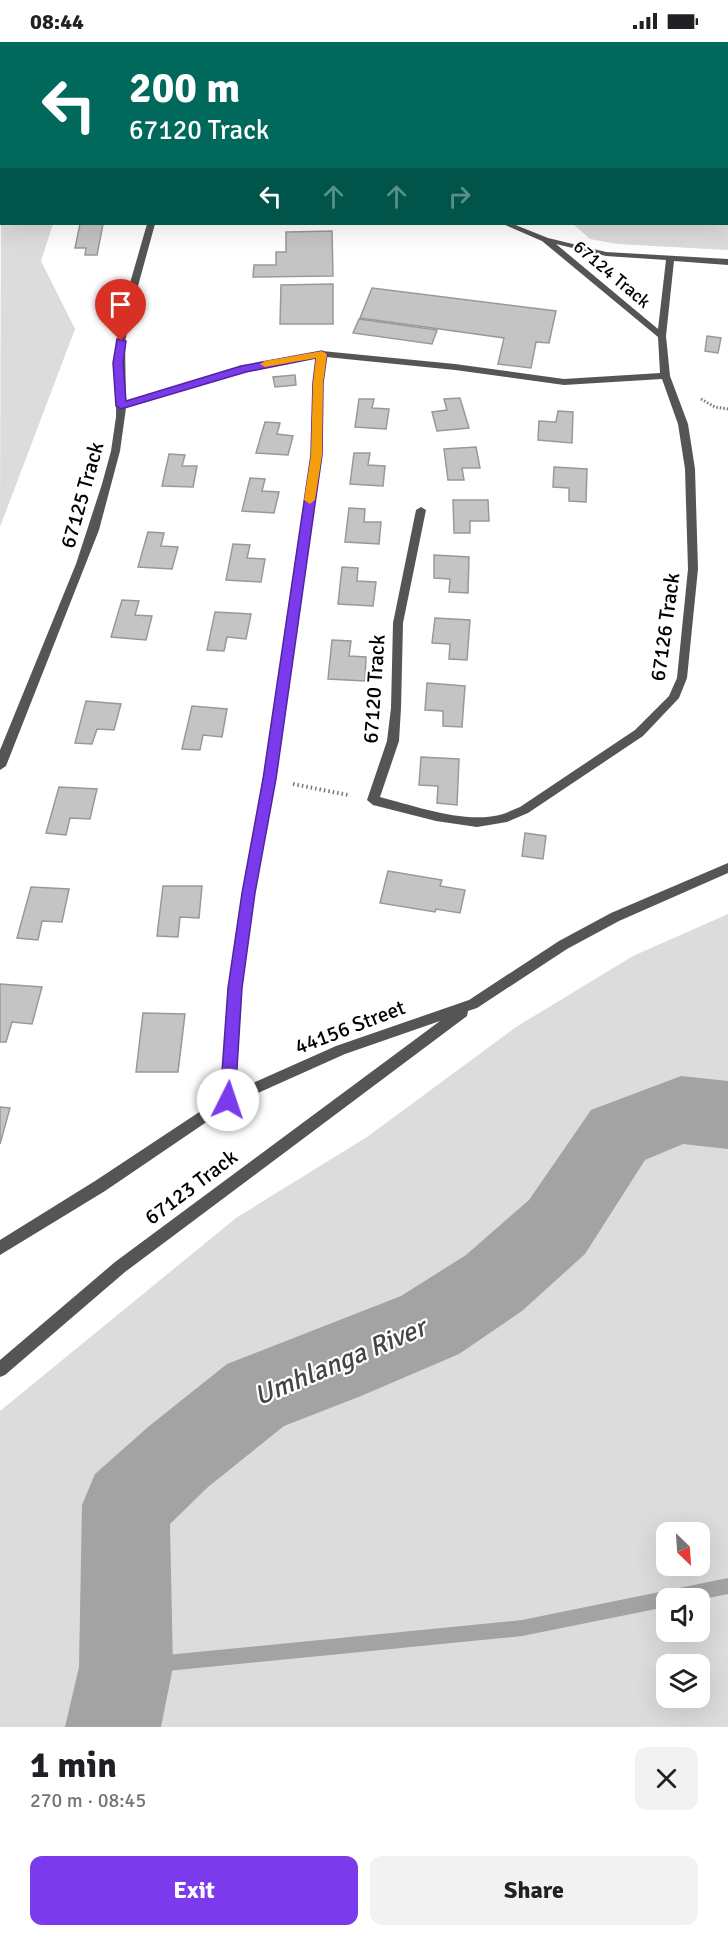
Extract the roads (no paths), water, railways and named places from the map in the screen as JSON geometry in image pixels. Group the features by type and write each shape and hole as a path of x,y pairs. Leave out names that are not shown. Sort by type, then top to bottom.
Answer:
{"street":[{"name":"67125 Track","path":"0,766 23,702 92,533 104,495 119,427 121,406 118,363 121,341 151,225"},
{"name":"67124 Track","path":"510,225 545,239 662,336"},
{"path":"545,239 606,254 728,262"},
{"name":"67126 Track","path":"373,800 446,818 477,822 503,819 524,810 604,758 639,733 674,698 682,678 693,569 690,469 683,424 665,376 662,336 670,258"},
{"path":"228,1100 235,988 248,893 269,779 316,455 318,383 322,354"},
{"path":"121,406 245,369 322,354 454,367 564,382 665,376"},
{"name":"67120 Track","path":"373,800 393,741 398,623 421,510"},
{"name":"44156 Street","path":"0,1248 100,1186 228,1100 341,1050 473,1004 563,945 605,923 728,868"},
{"name":"67123 Track","path":"0,1370 120,1267 473,1004"}],"waterway":[{"name":"Umhlanga River","path":"113,1727 126,1667 126,1505 178,1457 257,1394 361,1355 430,1325 494,1283 557,1227 618,1135 681,1110 728,1115"},
{"path":"126,1667 522,1628 728,1586"}]}
